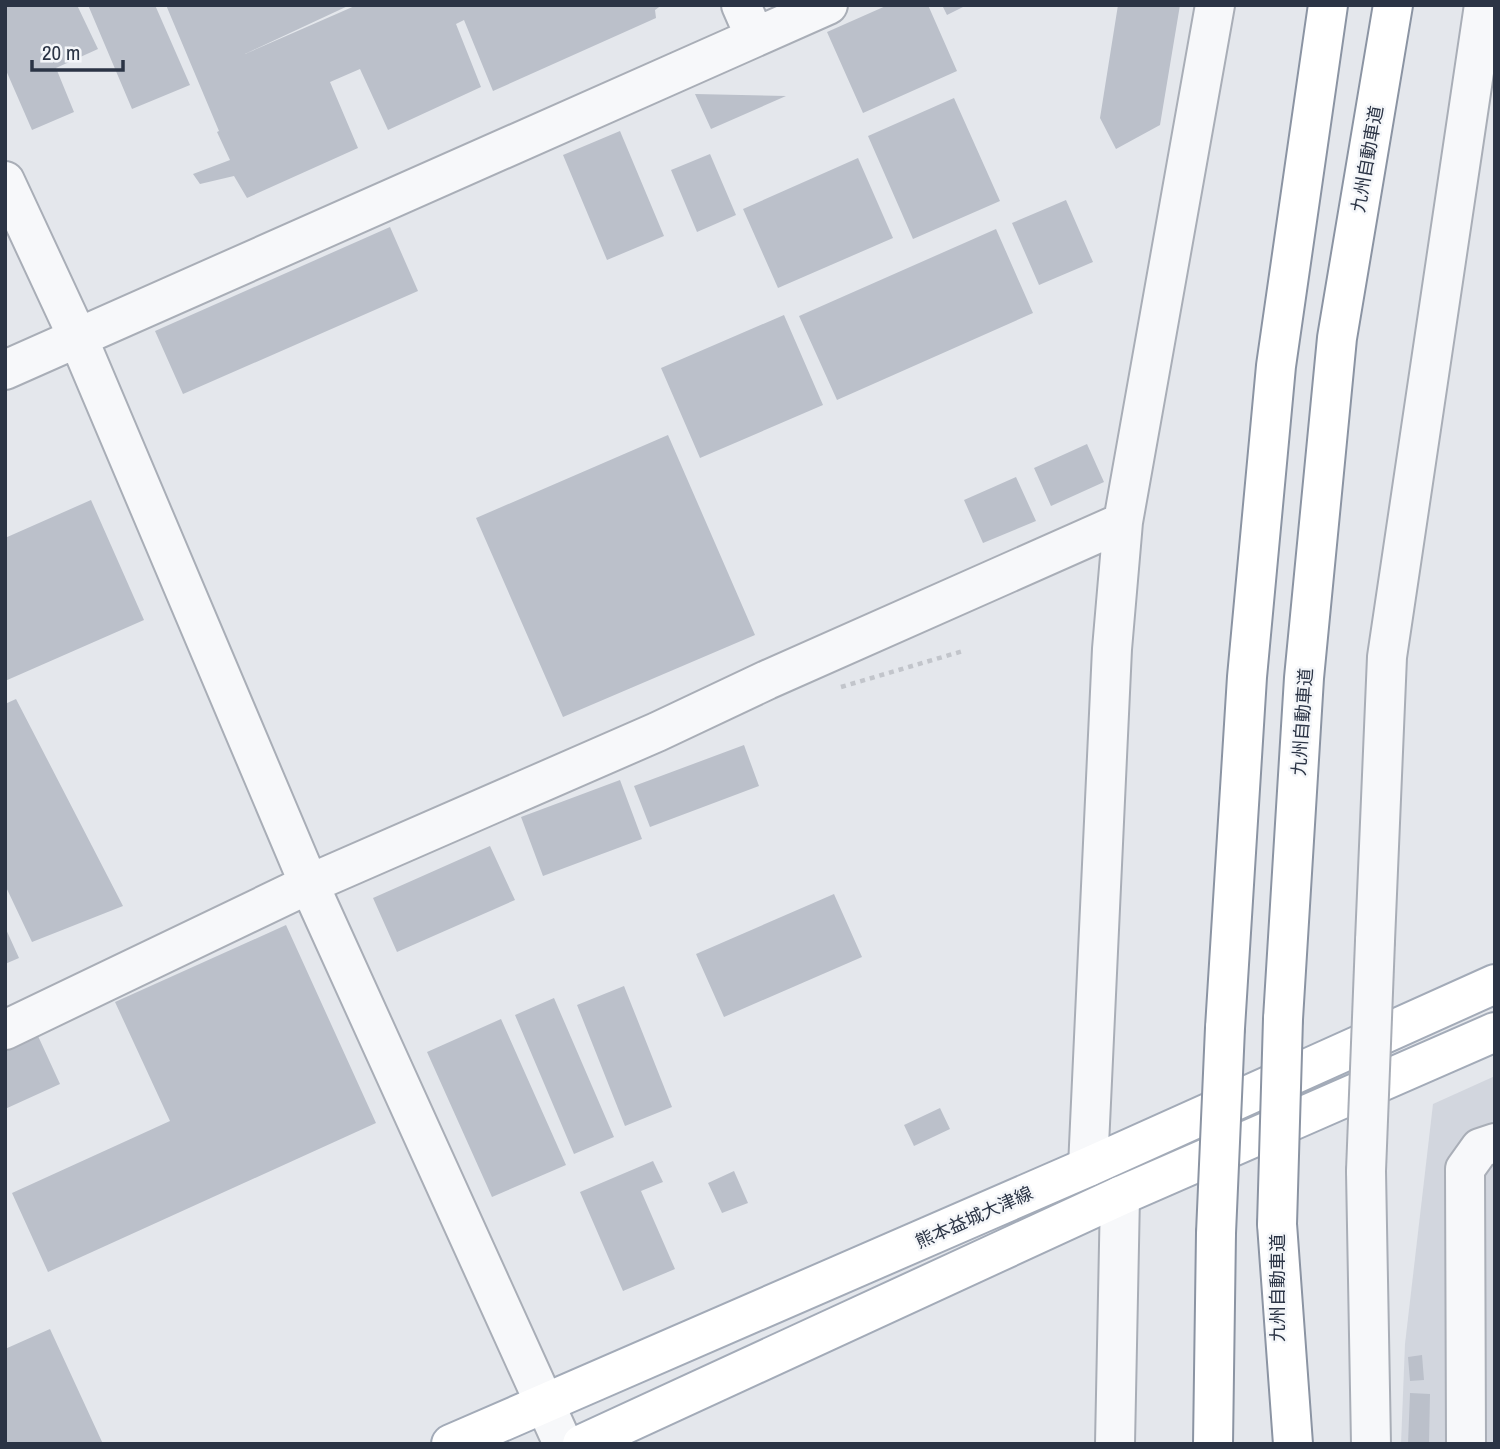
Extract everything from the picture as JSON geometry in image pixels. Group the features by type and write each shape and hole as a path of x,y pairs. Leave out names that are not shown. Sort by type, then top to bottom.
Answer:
{"main road":[{"path":"1213,1444 1216,1233 1225,1028 1247,677 1276,366 1328,5"},
{"name":"九州自動車道","path":"1276,1444 1277,1224 1283,1019 1304,678 1337,338 1392,5"},
{"name":"熊本益城大津線","path":"451,1444 1088,1167 1495,984"},
{"path":"582,1444 1121,1196 1495,1032"},
{"path":"1277,1224 1293,1444"}],"street":[{"path":"5,370 748,21 828,5"},
{"path":"1088,1167 1112,649 1124,522 1215,5"},
{"path":"1371,1444 1366,1171 1387,657 1484,5"},
{"path":"5,181 78,338 309,884 563,1444"},
{"path":"5,1030 309,884 657,732 1124,522"},
{"path":"1466,1444 1465,1169 1480,1148 1495,1143"},
{"path":"1115,1444 1121,1196"}],"path":[{"path":"831,690 963,651"}],"shaded area":[{"path":"1495,1076 1495,1444 1401,1444 1405,1344 1433,1104"}],"building":[{"path":"5,5 77,5 98,49 56,68 74,112 32,130 5,68"},
{"path":"88,5 155,5 190,85 132,109"},
{"path":"166,5 350,5 245,54 357,5 662,5 655,10 656,18 493,91 464,20 456,24 481,87 388,130 360,69 330,82 358,148 247,198 234,176 200,184 193,174 230,160"},
{"path":"888,5 928,5 957,71 863,113 827,32"},
{"path":"942,5 967,5 947,15"},
{"path":"1118,5 1180,5 1160,125 1116,149 1100,118"},
{"path":"695,94 786,96 711,129"},
{"path":"954,98 1000,201 913,239 868,136"},
{"path":"620,131 664,236 607,260 563,155"},
{"path":"710,154 736,215 697,232 671,170"},
{"path":"858,158 893,238 778,288 743,209"},
{"path":"1066,200 1093,262 1039,285 1012,223"},
{"path":"390,227 418,291 183,394 155,331"},
{"path":"996,229 1033,313 837,400 799,316"},
{"path":"784,315 823,405 700,458 661,368"},
{"path":"668,435 755,635 563,717 476,518"},
{"path":"1087,444 1104,482 1051,506 1034,468"},
{"path":"1016,477 1036,521 983,543 964,500"},
{"path":"91,500 144,620 5,681 5,538"},
{"path":"16,699 123,906 32,942 5,885 5,704"},
{"path":"744,745 759,786 650,827 634,786"},
{"path":"620,780 642,839 543,876 521,817"},
{"path":"490,846 515,900 397,952 373,898"},
{"path":"834,894 862,957 724,1017 696,954"},
{"path":"286,925 376,1123 48,1272 12,1193 170,1121 115,1002"},
{"path":"5,927 19,958 5,964"},
{"path":"624,986 672,1107 625,1126 577,1005"},
{"path":"554,998 614,1137 574,1154 515,1015"},
{"path":"501,1019 566,1165 492,1197 427,1052"},
{"path":"38,1036 60,1084 5,1109 5,1051"},
{"path":"940,1108 950,1129 914,1146 904,1125"},
{"path":"653,1161 663,1182 641,1191 675,1269 623,1291 580,1192"},
{"path":"734,1171 748,1203 722,1213 708,1183"},
{"path":"50,1329 103,1444 5,1444 5,1349"},
{"path":"1422,1355 1424,1380 1410,1381 1408,1357"},
{"path":"1410,1393 1430,1394 1429,1444 1408,1444"}]}
